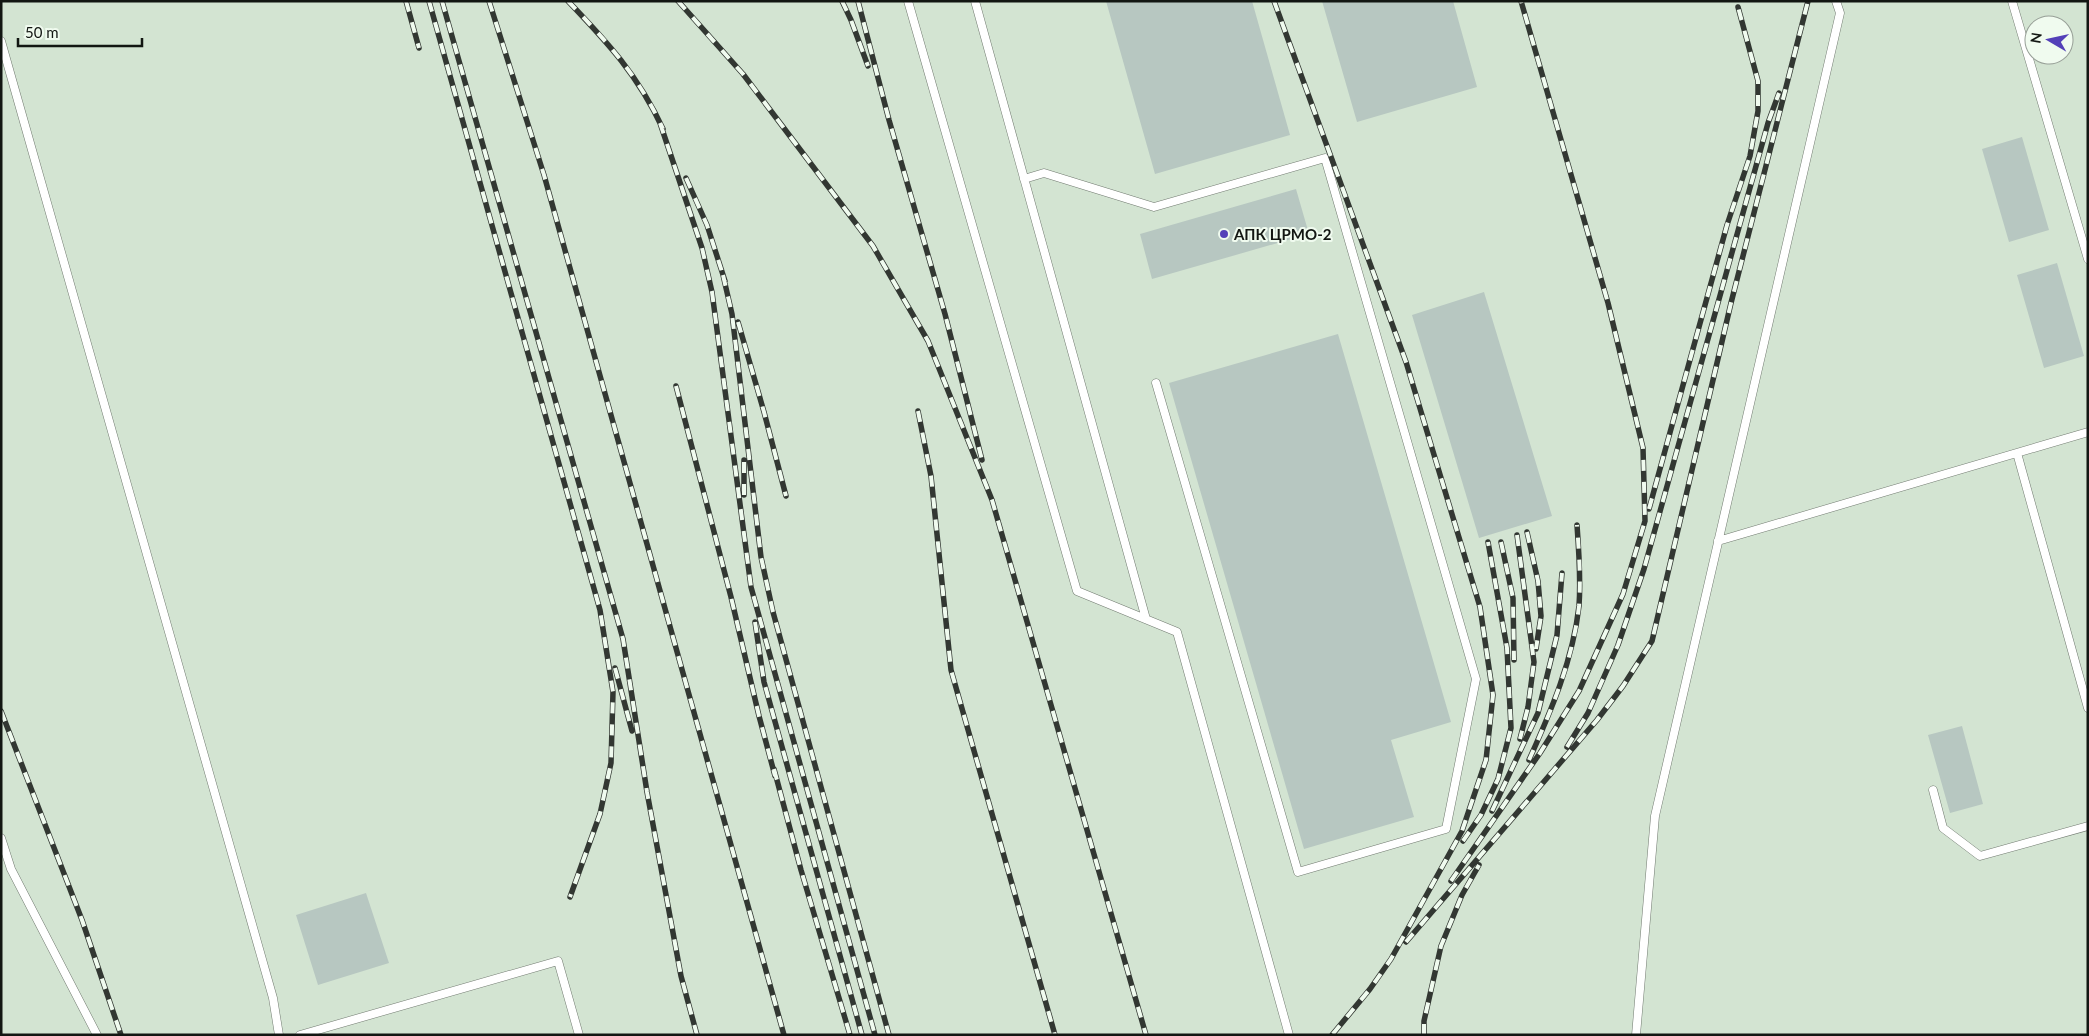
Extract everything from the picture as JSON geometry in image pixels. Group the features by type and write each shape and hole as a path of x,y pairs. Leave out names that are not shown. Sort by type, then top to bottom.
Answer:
{"lane":[{"path":"908,1 1077,591 1177,632 1289,1035"},
{"path":"975,1 1146,619"},
{"path":"1636,1035 1655,816 1840,12 1836,1"},
{"path":"2012,1 2088,258"},
{"path":"1,41 271,989 279,1035"},
{"path":"1024,179 1044,174 1154,207 1325,158 1476,679 1446,829 1298,872 1156,383"},
{"path":"1718,541 2088,432"},
{"path":"2017,452 2088,708"},
{"path":"1933,790 1943,828 1980,856 2088,826"},
{"path":"1,838 11,869 97,1035"},
{"path":"300,1035 558,961 579,1035"}],"shaded area":[{"path":"1,1 2088,1 2088,1035 1,1035"}],"building":[{"path":"1106,1 1252,1 1290,135 1155,174"},
{"path":"1322,1 1453,1 1477,87 1357,122"},
{"path":"2022,137 2049,230 2009,242 1982,149"},
{"path":"1296,189 1309,234 1152,279 1140,234"},
{"path":"2057,263 2084,356 2044,368 2017,275"},
{"path":"1484,292 1552,516 1479,538 1412,315"},
{"path":"1338,334 1451,722 1391,740 1414,817 1304,849 1169,383"},
{"path":"1962,726 1983,804 1950,813 1928,735"},
{"path":"366,893 389,963 318,985 296,915"}],"railway":[{"path":"406,1 419,48"},
{"path":"429,1 600,610 613,692 611,763 600,814 570,897"},
{"path":"442,1 623,639 647,792 681,976 697,1035"},
{"path":"489,1 544,175 784,1035"},
{"path":"568,1 596,31 633,76 663,129"},
{"path":"678,1 743,74 873,246 928,341 992,500 1146,1035"},
{"path":"842,1 868,66"},
{"path":"858,1 889,120 945,314 982,460"},
{"path":"1274,1 1406,362 1480,607 1493,695 1486,760 1462,831 1391,959 1370,989 1332,1035"},
{"path":"1451,881 1540,753 1579,691 1623,594 1645,521 1643,448 1608,303 1521,1"},
{"path":"1406,942 1597,720 1623,686 1652,641 1731,303 1808,1"},
{"path":"1649,509 1727,225 1750,156 1758,111 1758,81 1738,7"},
{"path":"1567,747 1588,713 1618,645 1644,569 1768,123 1779,93"},
{"path":"660,123 702,248 712,292 751,587 875,1035"},
{"path":"686,178 707,225 725,281"},
{"path":"723,275 732,314 761,557 773,612 889,1035"},
{"path":"738,322 786,496"},
{"path":"676,386 775,776"},
{"path":"918,411 931,476 951,670 1055,1035"},
{"path":"744,460 744,495"},
{"path":"1529,760 1560,685 1572,646 1579,606 1580,586 1577,525"},
{"path":"1527,532 1538,581 1541,616 1536,649"},
{"path":"1517,535 1534,662 1528,707 1520,739"},
{"path":"1463,841 1481,815 1498,779 1511,728 1507,648 1488,542"},
{"path":"1501,542 1513,598 1514,660"},
{"path":"1492,811 1538,713 1557,635 1562,573"},
{"path":"755,622 764,682 862,1035"},
{"path":"615,668 632,731"},
{"path":"1,711 82,920 121,1035"},
{"path":"774,769 801,870 850,1035"},
{"path":"1424,1035 1424,1021 1441,946 1462,895 1479,865"}],"place":[{"name":"АПК ЦРМО-2","path":"1224,234"}]}
